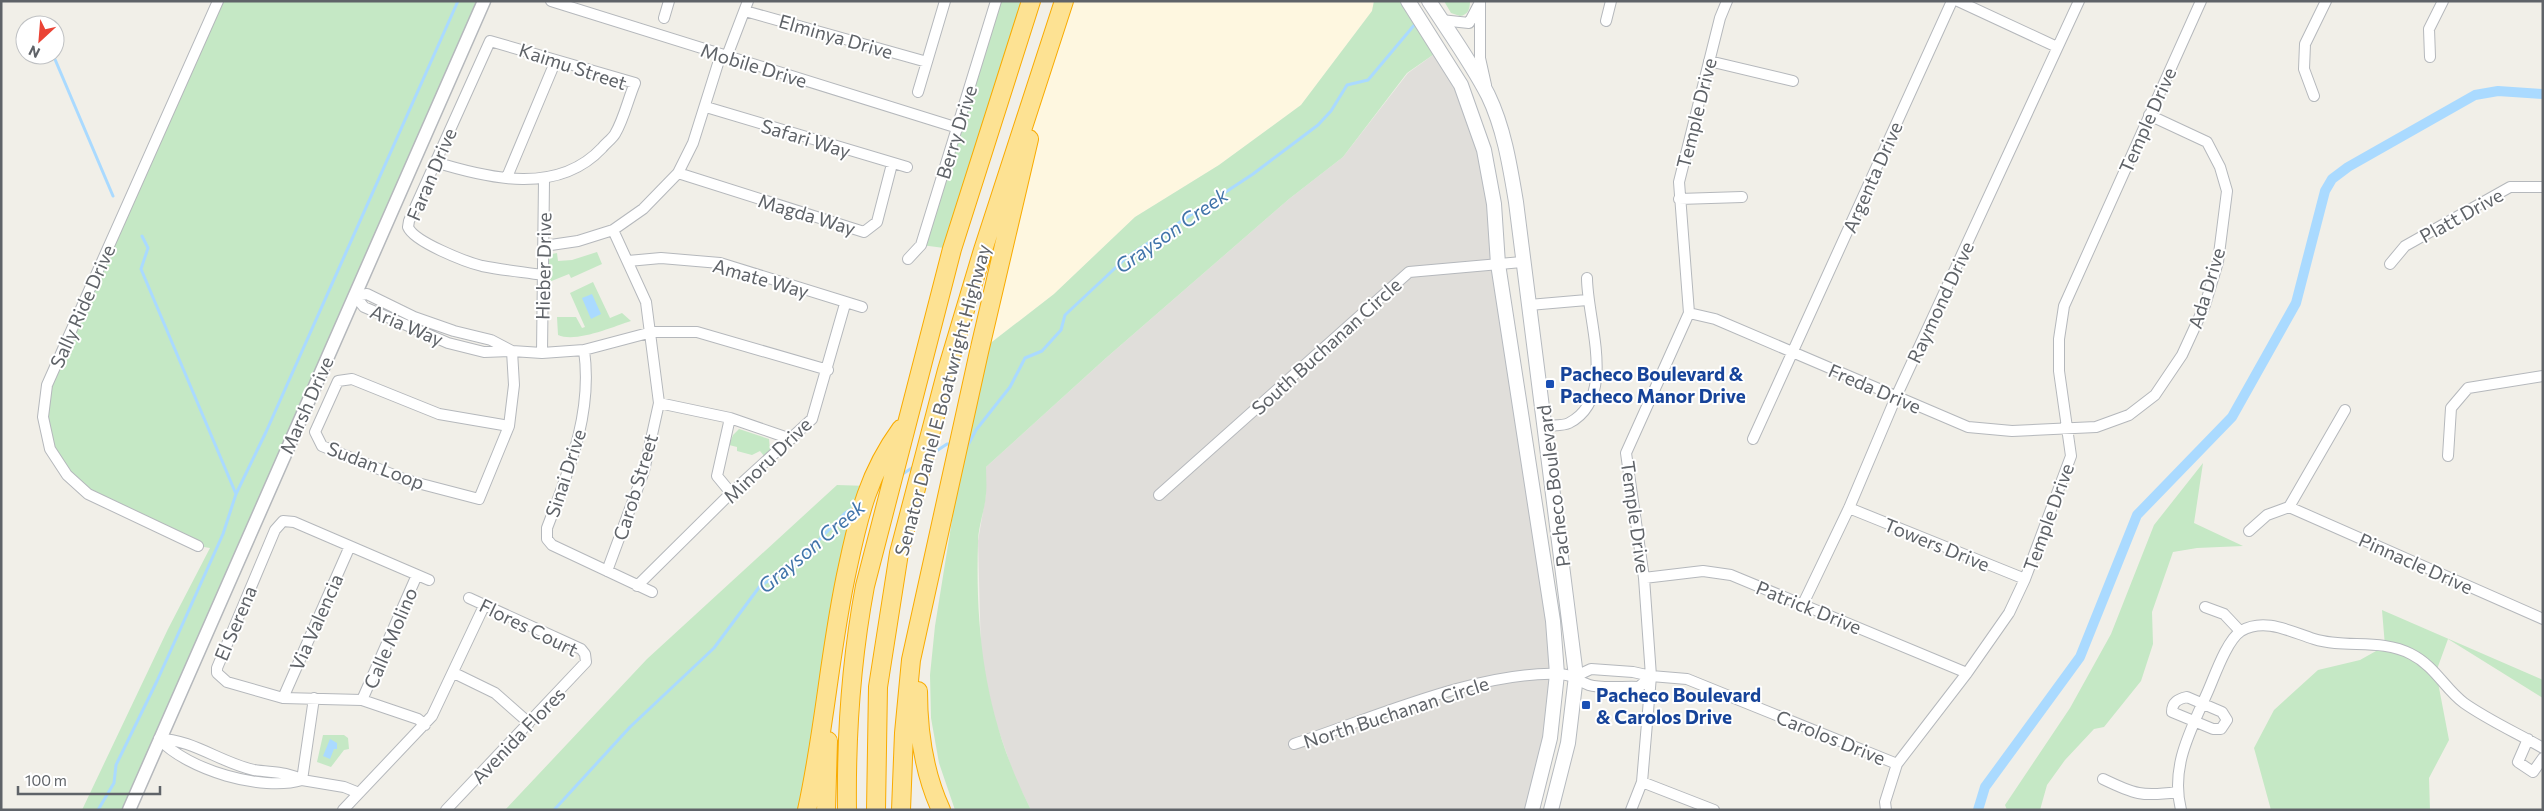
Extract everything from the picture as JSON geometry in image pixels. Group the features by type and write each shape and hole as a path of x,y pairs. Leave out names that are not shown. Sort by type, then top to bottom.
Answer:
{"highway":[{"name":"Senator Daniel E Boatwright Highway","path":"847,810 846,740 855,640 865,586 952,249 1031,1"},
{"name":"Senator Daniel E Boatwright Highway","path":"876,810 878,686 899,554 947,370 982,250 1064,1"},
{"path":"901,810 904,733 911,660 979,352 1021,181 1045,62"},
{"path":"807,810 838,610 856,526 869,486 882,455 907,420"},
{"path":"924,603 918,677 918,714 929,775 942,810"},
{"path":"826,810 826,769 838,610"}],"main road":[{"name":"Pacheco Boulevard","path":"1408,1 1461,86 1484,150 1494,204 1498,264 1553,621 1557,674 1550,738 1532,810"},
{"name":"Pacheco Boulevard","path":"1429,1 1464,52 1488,96 1506,145 1516,202 1522,262 1546,426 1576,676 1568,744 1551,810"}],"street":[{"name":"Sally Ride Drive","path":"198,546 88,494 67,475 50,449 43,417 47,385 218,1"},
{"name":"Marsh Drive","path":"129,810 484,1"},
{"name":"Mobile Drive","path":"551,1 958,128"},
{"path":"664,18 669,1"},
{"path":"918,92 945,1"},
{"name":"Berry Drive","path":"908,259 921,245 996,1"},
{"path":"1606,21 1611,1"},
{"name":"Temple Drive","path":"1631,810 1642,782 1651,676 1644,578 1626,453 1689,314 1679,182 1720,18 1727,1"},
{"name":"Argenta Drive","path":"1753,439 1952,1"},
{"path":"1958,1 2058,47"},
{"name":"Raymond Drive","path":"1803,604 1849,508 1896,397 2079,1"},
{"name":"Temple Drive","path":"1886,810 1885,802 1897,764 1967,673 2009,613 2025,579 2071,456 2059,371 2059,339 2064,306 2201,1"},
{"path":"2314,96 2304,69 2305,44 2326,1"},
{"path":"2430,57 2429,29 2444,1"},
{"path":"1441,20 1469,23 1480,2"},
{"path":"1480,2 1480,58 1488,96"},
{"path":"544,246 578,242 613,230 643,209 678,173 693,143 724,55 746,6"},
{"name":"Elminya Drive","path":"746,6 927,62"},
{"name":"Kaimu Street","path":"490,41 635,83 615,134 597,153 580,166 544,180"},
{"name":"Faran Drive","path":"490,41 409,221 411,233 417,238 481,266 543,275"},
{"path":"507,177 556,60"},
{"path":"1709,61 1793,81"},
{"name":"Safari Way","path":"706,107 907,167"},
{"name":"Ada Drive","path":"2067,430 2096,427 2128,415 2155,395 2182,355 2205,305 2218,262 2227,191 2220,167 2207,142 2149,115"},
{"path":"436,162 468,172 544,180"},
{"name":"Magda Way","path":"678,173 864,232 877,222 892,164"},
{"name":"Hieber Drive","path":"542,353 544,180"},
{"name":"Platt Drive","path":"2390,264 2405,246 2510,187 2543,187"},
{"path":"1679,199 1742,198"},
{"name":"Carob Street","path":"607,571 644,471 658,403 652,332 646,302 613,230"},
{"name":"Amate Way","path":"628,261 661,258 720,263 845,304 862,307"},
{"name":"South Buchanan Circle","path":"1159,495 1408,272 1522,262"},
{"path":"1546,426 1567,424 1584,413 1597,381 1596,342 1587,300 1587,278"},
{"name":"Aria Way","path":"355,296 364,307 448,343 484,352 542,353 584,350 652,332 697,332 828,370"},
{"path":"1529,305 1587,300"},
{"name":"Minoru Drive","path":"638,586 731,494 812,419 828,370 845,304"},
{"name":"Freda Drive","path":"1689,314 1715,319 1968,427 2012,431 2067,430"},
{"name":"Sinai Drive","path":"584,350 585,394 580,436 546,534 552,545 652,592"},
{"name":"Sudan Loop","path":"508,426 438,414 352,379 338,381 315,432 322,446 406,480 479,499 508,426 512,414 514,386 512,351"},
{"path":"2448,456 2451,408 2468,388 2543,376"},
{"path":"658,403 730,418 790,439"},
{"path":"2249,531 2267,515 2288,507 2346,410"},
{"path":"730,418 717,476 731,494"},
{"name":"Pinnacle Drive","path":"2288,507 2543,619"},
{"name":"Towers Drive","path":"1849,508 2025,579"},
{"name":"El Serena","path":"425,724 418,719 362,700 283,698 227,682 217,673 217,668 275,530 283,521 288,520 429,580"},
{"name":"Via Valencia","path":"283,698 350,546"},
{"name":"Patrick Drive","path":"1644,578 1703,571 1731,575 1967,673"},
{"name":"Calle Molino","path":"362,700 417,575"},
{"name":"Flores Court","path":"469,598 581,648 586,658"},
{"path":"343,810 425,724 438,707 484,606"},
{"path":"2205,607 2224,614 2240,631"},
{"path":"2182,810 2177,792 2182,752 2195,720 2226,650 2240,631 2262,626 2282,626 2316,640 2386,646 2411,654 2436,672 2462,702 2543,748"},
{"name":"Avenida Flores","path":"446,810 583,666 586,658"},
{"name":"Carolos Drive","path":"1576,676 1591,669 1687,679 1897,764"},
{"path":"454,673 495,693 529,723"},
{"name":"Carolos Drive","path":"1557,674 1576,676 1590,685 1639,687 1651,676"},
{"name":"North Buchanan Circle","path":"1294,744 1444,694 1497,679 1557,674"},
{"path":"2187,697 2202,704 2222,712 2227,720 2221,729 2212,728 2172,712 2172,706 2178,699 2187,697"},
{"path":"302,780 314,698"},
{"path":"159,739 171,751 207,768 243,779 286,785 302,780 344,787 360,793"},
{"path":"2528,740 2518,762 2533,772 2543,758"},
{"path":"2103,779 2132,792 2150,796 2177,792"},
{"path":"1642,782 1714,810"}],"shaded area":[{"path":"1064,1 1374,1 1372,11 1301,105 1219,165 1135,217 1054,294 979,352 1045,62"},
{"path":"1440,50 1484,150 1557,674 1532,810 1031,810 1015,778 993,714 981,654 978,541 986,494 986,467 1106,358 1289,199 1343,157 1408,73"}],"green space":[{"path":"218,1 484,1 129,810 82,810 168,629 210,548 198,546 88,494 50,449 43,417 47,385"},
{"path":"996,1 1031,1 952,249 921,245"},
{"path":"1374,1 1408,1 1440,50 1407,73 1343,157 1289,199 1106,358 986,467 985,500 978,543 979,613 982,647 994,713 1016,777 1031,810 955,810 939,763 931,718 930,675 935,626 979,352 1054,294 1135,217 1219,165 1301,105 1372,11"},
{"path":"1444,1 1470,1 1469,9 1467,13 1460,16 1451,13"},
{"path":"597,252 602,264 571,278 569,274 549,282 549,260 552,254 557,253 558,261 572,260"},
{"path":"593,282 610,318 622,313 631,321 584,336 566,337 558,335 557,317 576,317 582,328 585,327 570,293"},
{"path":"739,429 769,439 770,450 764,456 760,451 752,455 737,451 737,447 729,445 733,435"},
{"path":"2203,463 2194,523 2243,546 2197,548 2173,552 2152,612 2153,644 2141,681 2104,727 2094,729 2065,760 2047,785 2040,810 2007,810 2005,805 2070,708 2111,634 2154,525"},
{"path":"837,485 869,486 807,810 505,810 647,659"},
{"path":"2382,610 2543,680 2543,698 2448,639 2436,672 2449,740 2429,778 2430,810 2271,810 2254,748 2274,710 2318,670 2360,660 2385,646"},
{"path":"323,735 344,735 348,738 349,749 344,750 331,767 317,762"}],"water":[{"path":"592,294 601,314 591,319 582,298"},
{"path":"330,739 337,743 337,749 334,749 330,759 323,756"}],"waterway":[{"path":"98,810 114,783 116,765 157,681 223,534 236,494 266,432 458,1"},
{"name":"Grayson Creek","path":"964,445 968,445 976,430 1010,387 1025,358 1042,351 1061,330 1065,315 1127,257 1253,174 1318,125 1331,111 1347,85 1368,80 1416,23"},
{"path":"57,65 113,196"},
{"path":"1978,810 1985,787 2080,657 2137,515 2232,417 2296,303 2325,191 2332,179 2348,167 2475,95 2498,91 2543,94"},
{"path":"142,236 148,248 141,269 236,494"},
{"name":"Grayson Creek","path":"932,454 947,444 953,444"},
{"name":"Grayson Creek","path":"901,475 915,466"},
{"name":"Grayson Creek","path":"554,810 630,727 714,648 760,586 796,564 845,513 855,507"}],"place":[{"name":"Pacheco Boulevard & Pacheco Manor Drive","path":"1550,384"},
{"name":"Pacheco Boulevard & Carolos Drive","path":"1586,705"}]}
